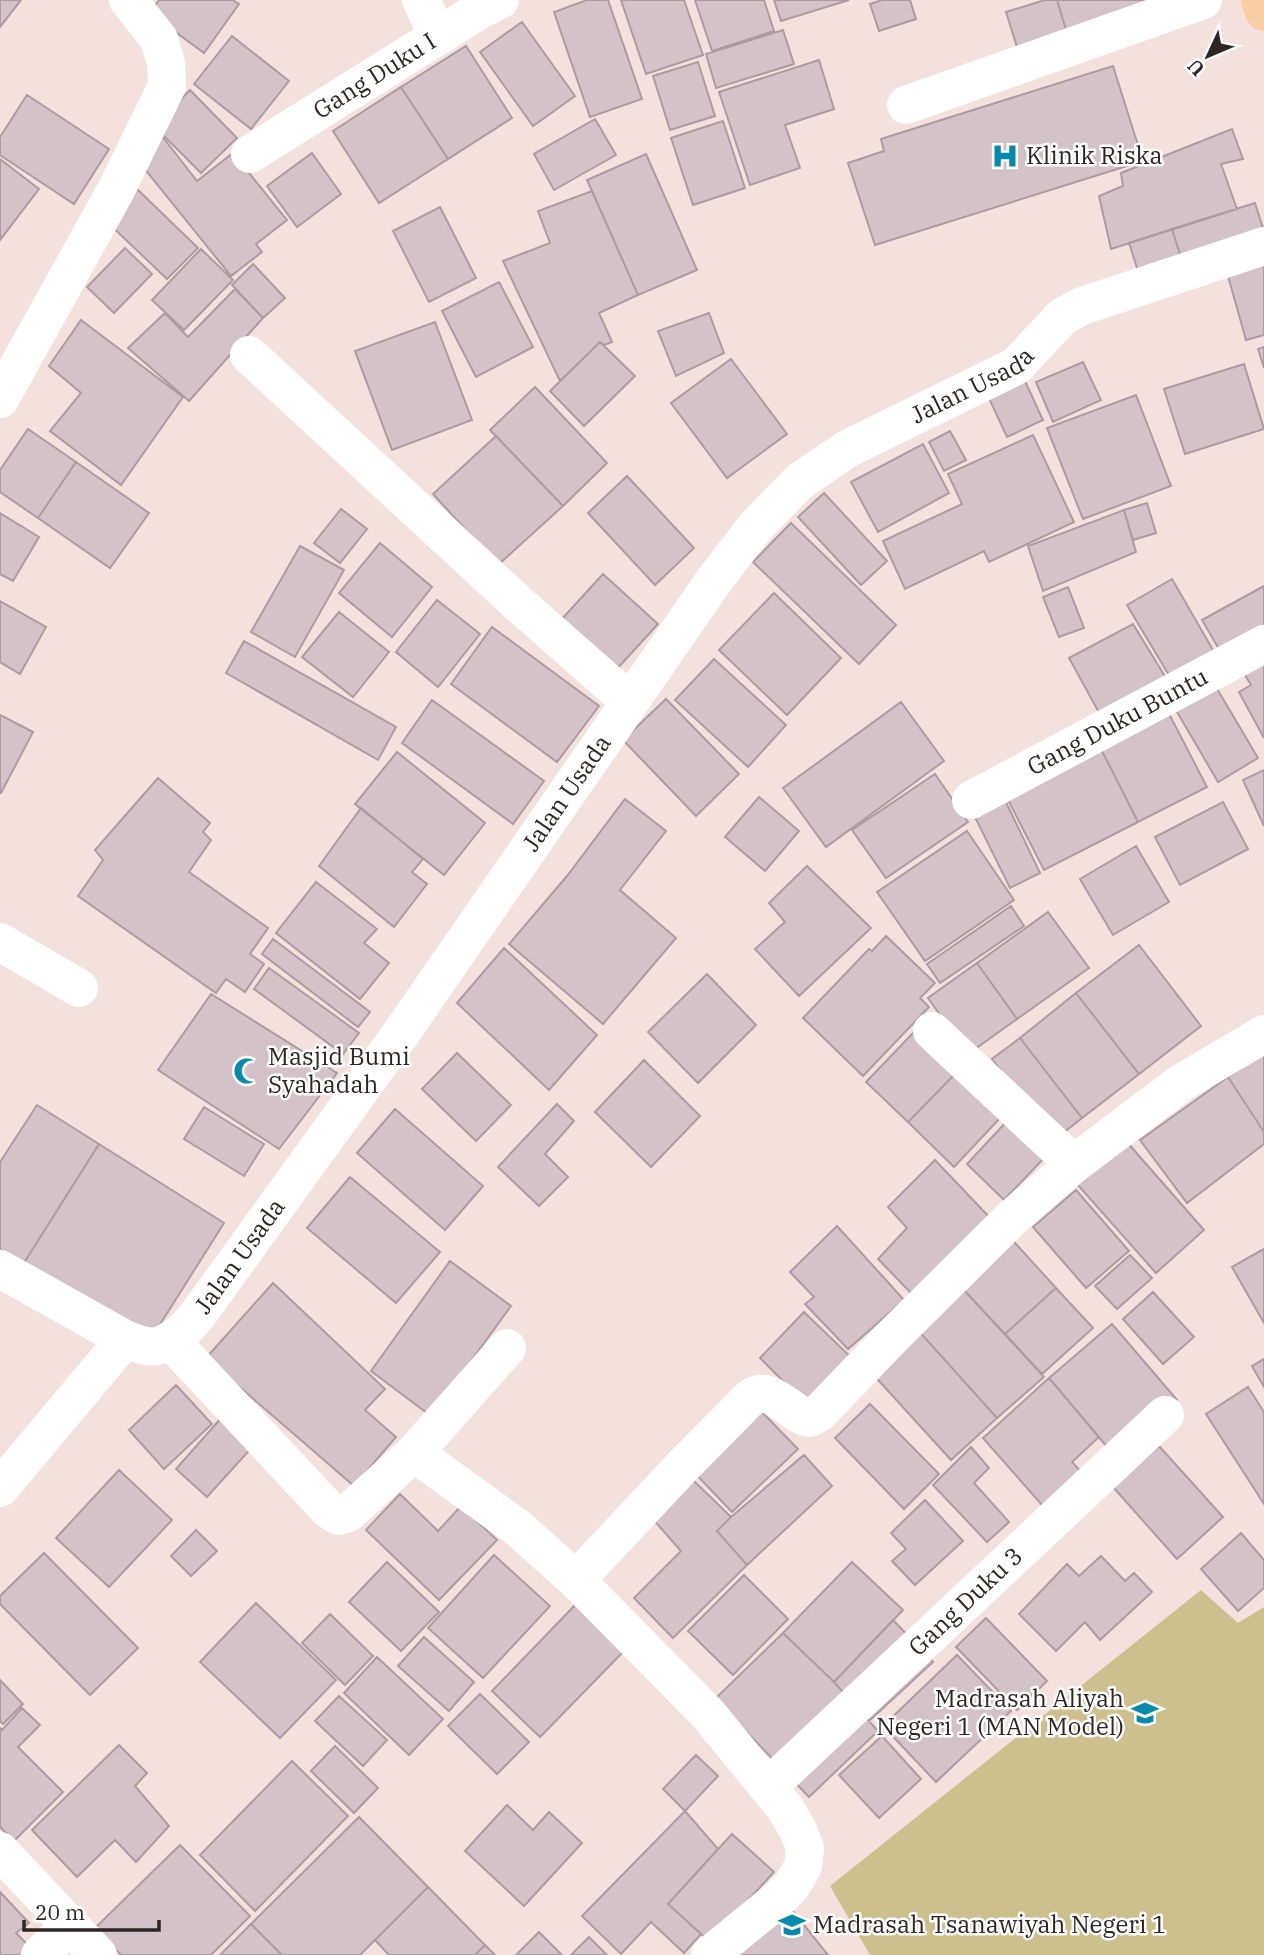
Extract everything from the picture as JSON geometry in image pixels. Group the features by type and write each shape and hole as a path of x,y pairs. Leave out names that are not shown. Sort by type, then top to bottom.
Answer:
{"highway":[{"path":"1260,0 1264,12"}],"street":[{"path":"0,399 116,190 167,86 166,63 159,39 128,0"},
{"path":"421,0 438,36"},
{"name":"Gang Duku I","path":"250,154 500,0"},
{"path":"906,105 1203,0"},
{"name":"Jalan Usada","path":"170,1340 200,1313 389,1050 629,701 755,527 800,481 848,449 1016,366 1063,316 1082,306 1264,246"},
{"path":"249,355 520,605 629,701"},
{"name":"Gang Duku Buntu","path":"971,800 1264,644"},
{"path":"0,942 79,988"},
{"path":"932,1031 1074,1164"},
{"path":"576,1580 749,1399 761,1392 767,1393 806,1417 810,1418 819,1413 1012,1218 1074,1164 1181,1083 1264,1034"},
{"path":"0,1269 125,1339 150,1347 170,1340 329,1510 338,1516 348,1514 414,1453 507,1348"},
{"path":"0,1488 125,1339"},
{"name":"Gang Duku 3","path":"768,1787 1165,1415"},
{"path":"414,1453 518,1528 576,1580 708,1714 785,1808 798,1830 804,1848 803,1867 790,1888 710,1955"},
{"path":"0,1851 98,1955"},
{"path":"40,1955 70,1925"}],"shaded area":[{"name":"Madrasah Aliyah Negeri 1 (MAN Model)","path":"1201,1590 1238,1623 1264,1607 1264,1955 870,1955 830,1886"}],"building":[{"path":"0,0 21,0 0,27"},
{"path":"159,0 233,0 239,4 204,53 150,13"},
{"path":"587,0 608,0 642,99 590,117 554,12"},
{"path":"621,0 684,0 703,55 646,74"},
{"path":"695,0 764,0 774,31 712,51"},
{"path":"774,0 849,0 781,21"},
{"path":"882,0 910,0 916,19 879,31 870,4"},
{"path":"1045,0 1057,0 1067,33 1017,47 1006,12"},
{"path":"1057,0 1145,0 1147,7 1067,33"},
{"path":"522,22 575,96 533,126 480,52"},
{"path":"783,30 794,64 716,88 706,54"},
{"path":"232,36 289,81 251,129 194,84"},
{"path":"466,46 512,118 448,159 401,87"},
{"path":"819,60 834,109 785,125 800,168 750,185 719,92"},
{"path":"698,62 715,116 670,130 653,76"},
{"name":"Klinik Riska","path":"1113,66 1143,161 875,245 848,163 884,151 881,139"},
{"path":"401,87 448,159 379,203 333,131"},
{"path":"190,90 237,138 201,173 154,126"},
{"path":"27,95 109,149 74,204 0,155 0,137"},
{"path":"595,119 616,155 554,190 534,154"},
{"path":"723,121 745,188 693,205 671,138"},
{"path":"1232,129 1243,159 1221,164 1237,209 1111,249 1099,196 1123,186 1121,173"},
{"path":"162,136 197,181 233,153 287,220 256,244 262,252 231,276 135,157"},
{"path":"312,153 341,194 297,227 267,186"},
{"path":"646,154 697,270 638,295 587,180"},
{"path":"0,159 39,189 0,240"},
{"path":"136,188 198,248 167,279 105,220"},
{"path":"592,191 638,295 599,313 612,342 604,345 600,342 560,381 503,261 550,243 538,211"},
{"path":"1255,203 1264,231 1183,264 1172,229"},
{"path":"440,207 476,278 429,302 393,231"},
{"path":"1172,229 1183,264 1140,277 1129,243"},
{"path":"125,248 152,274 114,313 87,287"},
{"path":"201,249 233,280 184,330 152,300"},
{"path":"1264,258 1264,335 1246,340 1226,269"},
{"path":"253,264 285,298 263,318 232,285"},
{"path":"499,282 533,347 476,377 442,311"},
{"path":"235,289 263,318 189,401 128,348 165,313 188,337"},
{"path":"709,313 724,353 676,376 658,331"},
{"path":"81,320 183,397 121,485 50,431 81,393 49,366"},
{"path":"435,322 472,420 392,450 355,351"},
{"path":"600,342 635,376 584,426 550,391"},
{"path":"1264,347 1264,368 1258,349"},
{"path":"731,359 787,434 727,478 671,403"},
{"path":"1083,362 1101,400 1053,422 1036,382"},
{"path":"1244,364 1264,429 1185,454 1164,389"},
{"path":"1024,379 1043,420 1007,437 988,396"},
{"path":"535,387 607,463 563,506 490,430"},
{"path":"1136,395 1171,486 1083,519 1047,428"},
{"path":"28,429 76,462 38,518 0,492 0,470"},
{"path":"950,431 966,460 944,471 929,442"},
{"path":"1033,435 1074,522 989,562 984,551 905,589 883,541 962,504 948,474"},
{"path":"496,436 563,506 498,565 433,494"},
{"path":"923,444 949,493 878,532 851,482"},
{"path":"76,462 149,513 110,568 38,518"},
{"path":"627,476 694,548 655,585 588,513"},
{"path":"824,493 887,561 861,585 798,517"},
{"path":"1147,503 1156,533 1133,540 1124,510"},
{"path":"341,509 367,529 340,563 314,543"},
{"path":"1124,510 1136,552 1043,591 1028,546"},
{"path":"0,513 39,537 13,581 0,574"},
{"path":"791,523 896,625 859,664 753,562"},
{"path":"380,543 432,587 392,637 339,593"},
{"path":"300,546 344,570 295,657 251,632"},
{"path":"603,574 658,624 616,670 561,620"},
{"path":"1172,579 1217,657 1173,682 1127,605"},
{"path":"1264,586 1264,626 1220,651 1202,620"},
{"path":"1068,587 1084,628 1059,637 1043,597"},
{"path":"774,593 841,658 787,715 719,650"},
{"path":"437,600 480,634 438,687 396,652"},
{"path":"0,601 46,627 20,674 0,662"},
{"path":"339,612 389,652 353,697 302,657"},
{"path":"1133,624 1169,683 1103,720 1069,658"},
{"path":"492,627 599,706 557,762 451,684"},
{"path":"244,641 396,727 378,760 226,673"},
{"path":"1264,649 1264,738 1239,692 1251,685 1239,665"},
{"path":"714,659 786,725 748,767 675,700"},
{"path":"1213,682 1258,758 1218,782 1173,705"},
{"path":"666,699 739,774 696,816 623,740"},
{"path":"432,700 544,781 513,824 402,743"},
{"path":"901,702 944,761 826,847 783,788"},
{"path":"1167,710 1207,787 1138,822 1099,745"},
{"path":"0,715 33,732 1,793 0,793"},
{"path":"1099,745 1138,822 1044,870 1005,794"},
{"path":"397,752 485,823 444,875 355,804"},
{"path":"1264,770 1264,826 1243,780"},
{"path":"935,774 968,822 886,878 852,830"},
{"path":"158,778 210,823 203,832 211,840 189,872 268,928 250,954 264,964 245,992 226,979 216,993 78,896 103,860 95,850"},
{"path":"1003,796 1040,873 1010,888 972,811"},
{"path":"759,797 799,831 765,871 725,837"},
{"path":"625,799 666,831 620,890 676,938 603,1024 509,944 567,876"},
{"path":"1223,802 1248,849 1180,885 1155,837"},
{"path":"361,808 423,859 412,872 427,884 394,927 319,866"},
{"path":"967,831 1014,900 925,961 877,892"},
{"path":"1136,846 1169,902 1113,935 1080,879"},
{"path":"807,866 871,928 799,996 755,949 785,922 769,903"},
{"path":"316,882 377,929 364,943 389,963 360,999 276,933"},
{"path":"1011,906 1024,926 940,983 927,964"},
{"path":"1048,912 1089,968 1017,1019 977,963"},
{"path":"886,936 935,983 920,998 929,1007 863,1076 803,1018 869,949 872,951"},
{"path":"273,939 370,1012 358,1027 262,954"},
{"path":"1139,945 1201,1026 1139,1074 1076,993"},
{"path":"504,948 597,1035 549,1090 457,1003"},
{"path":"977,963 1017,1019 968,1054 928,998"},
{"path":"269,968 359,1033 343,1054 254,989"},
{"path":"707,974 756,1025 698,1083 648,1032"},
{"path":"1076,993 1139,1074 1082,1118 1020,1038"},
{"name":"Masjid Bumi Syahadah","path":"211,994 337,1073 279,1149 158,1070"},
{"path":"914,1032 956,1073 908,1122 866,1082"},
{"path":"1020,1038 1082,1118 1054,1140 992,1059"},
{"path":"457,1053 511,1105 476,1141 422,1089"},
{"path":"1264,1053 1264,1132 1228,1077"},
{"path":"644,1060 700,1116 651,1167 595,1112"},
{"path":"956,1073 1002,1116 954,1167 908,1122"},
{"path":"1228,1077 1264,1132 1264,1144 1187,1203 1140,1140"},
{"path":"557,1104 574,1121 545,1154 568,1177 539,1206 498,1167"},
{"path":"37,1105 99,1144 22,1266 0,1252 0,1162"},
{"path":"204,1107 264,1144 244,1176 184,1139"},
{"path":"395,1109 483,1186 445,1230 357,1153"},
{"path":"1008,1120 1046,1156 1004,1200 967,1164"},
{"path":"1126,1141 1204,1230 1156,1273 1077,1184"},
{"path":"99,1144 224,1223 147,1345 22,1266"},
{"path":"935,1160 993,1221 914,1296 878,1259 907,1228 888,1207"},
{"path":"350,1177 440,1252 396,1303 307,1228"},
{"path":"1076,1190 1129,1251 1086,1288 1033,1227"},
{"path":"837,1226 904,1300 848,1349 805,1304 814,1297 790,1272"},
{"path":"1006,1233 1056,1288 1005,1334 962,1288"},
{"path":"1264,1249 1264,1323 1232,1267"},
{"path":"1130,1255 1152,1278 1117,1309 1095,1286"},
{"path":"450,1261 511,1306 431,1416 371,1371"},
{"path":"273,1283 385,1389 365,1410 396,1437 354,1486 206,1358"},
{"path":"962,1288 1044,1377 997,1418 917,1329"},
{"path":"1056,1288 1093,1328 1042,1374 1005,1334"},
{"path":"1153,1292 1194,1337 1163,1364 1123,1319"},
{"path":"804,1312 858,1364 813,1411 760,1358"},
{"path":"1112,1324 1177,1400 1113,1454 1049,1378"},
{"path":"917,1329 997,1418 951,1460 870,1371"},
{"path":"1264,1359 1264,1387 1252,1366"},
{"path":"1049,1378 1099,1437 1072,1462 1104,1496 1065,1531 983,1438"},
{"path":"176,1385 212,1424 164,1469 129,1430"},
{"path":"1248,1387 1264,1412 1264,1504 1206,1414"},
{"path":"753,1403 798,1449 732,1512 688,1466"},
{"path":"870,1404 939,1474 904,1509 835,1438"},
{"path":"222,1417 254,1445 207,1497 176,1469"},
{"path":"1159,1446 1223,1517 1177,1559 1113,1487"},
{"path":"971,1447 989,1468 974,1483 1009,1522 987,1542 933,1485"},
{"path":"804,1455 832,1486 747,1565 717,1531"},
{"path":"119,1470 172,1520 109,1587 56,1538"},
{"path":"691,1478 731,1517 717,1531 747,1565 673,1638 634,1598 681,1551 651,1517"},
{"path":"400,1494 438,1531 461,1506 497,1540 439,1600 366,1530"},
{"path":"925,1500 963,1541 915,1585 892,1561 906,1549 891,1533"},
{"path":"196,1530 217,1551 191,1576 171,1556"},
{"path":"1241,1533 1264,1560 1264,1588 1238,1611 1201,1569"},
{"path":"44,1553 138,1648 90,1695 0,1604 0,1596"},
{"path":"494,1555 550,1606 483,1678 428,1628"},
{"path":"1101,1556 1125,1581 1134,1573 1152,1592 1100,1640 1085,1622 1056,1651 1019,1614 1067,1564 1079,1576"},
{"path":"387,1562 439,1612 401,1651 349,1602"},
{"path":"852,1562 903,1610 834,1682 783,1633"},
{"path":"744,1575 788,1619 733,1675 688,1631"},
{"path":"579,1601 627,1648 540,1737 492,1691"},
{"path":"256,1603 336,1680 280,1738 200,1662"},
{"path":"330,1614 373,1656 345,1685 302,1643"},
{"path":"986,1618 1047,1681 1017,1710 956,1647"},
{"path":"893,1620 933,1662 869,1721 834,1682"},
{"path":"783,1633 834,1682 878,1731 809,1797 715,1699"},
{"path":"424,1637 474,1682 449,1711 398,1666"},
{"path":"957,1655 1011,1711 936,1782 883,1726"},
{"path":"377,1657 443,1719 409,1755 344,1693"},
{"path":"0,1680 23,1704 3,1724 0,1721"},
{"path":"480,1694 529,1742 497,1774 448,1726"},
{"path":"339,1696 387,1740 363,1766 315,1721"},
{"path":"22,1708 40,1725 18,1747 63,1792 14,1841 0,1827 0,1728 2,1730"},
{"path":"882,1736 921,1779 879,1818 839,1775"},
{"path":"119,1745 147,1773 135,1786 169,1826 136,1862 115,1840 77,1877 32,1830"},
{"path":"335,1746 378,1788 354,1813 311,1771"},
{"path":"696,1755 718,1776 685,1811 663,1789"},
{"path":"292,1761 348,1816 255,1911 200,1855"},
{"path":"507,1805 533,1830 549,1812 582,1843 524,1906 465,1851"},
{"path":"685,1811 718,1849 668,1904 701,1934 684,1953 651,1922 621,1954 582,1916"},
{"path":"359,1817 428,1887 360,1955 282,1955 251,1924"},
{"path":"732,1834 774,1872 710,1942 668,1904"},
{"path":"180,1845 250,1916 211,1955 121,1955 95,1928"},
{"path":"428,1887 485,1945 475,1955 389,1955 375,1940"},
{"path":"0,1892 29,1923 16,1933 34,1951 29,1955 0,1955"},
{"name":"Madrasah Tsanawiyah Negeri 1","path":"789,1906 828,1955 728,1955"},
{"path":"251,1924 282,1955 220,1955"},
{"path":"539,1932 562,1955 516,1955"},
{"path":"589,1937 607,1955 571,1955"},
{"path":"485,1945 495,1955 475,1955"}],"place":[{"name":"Klinik Riska","path":"1005,156"},
{"name":"Masjid Bumi Syahadah","path":"247,1071"},
{"name":"Madrasah Aliyah Negeri 1 (MAN Model)","path":"1145,1713"},
{"name":"Madrasah Tsanawiyah Negeri 1","path":"792,1925"}]}
